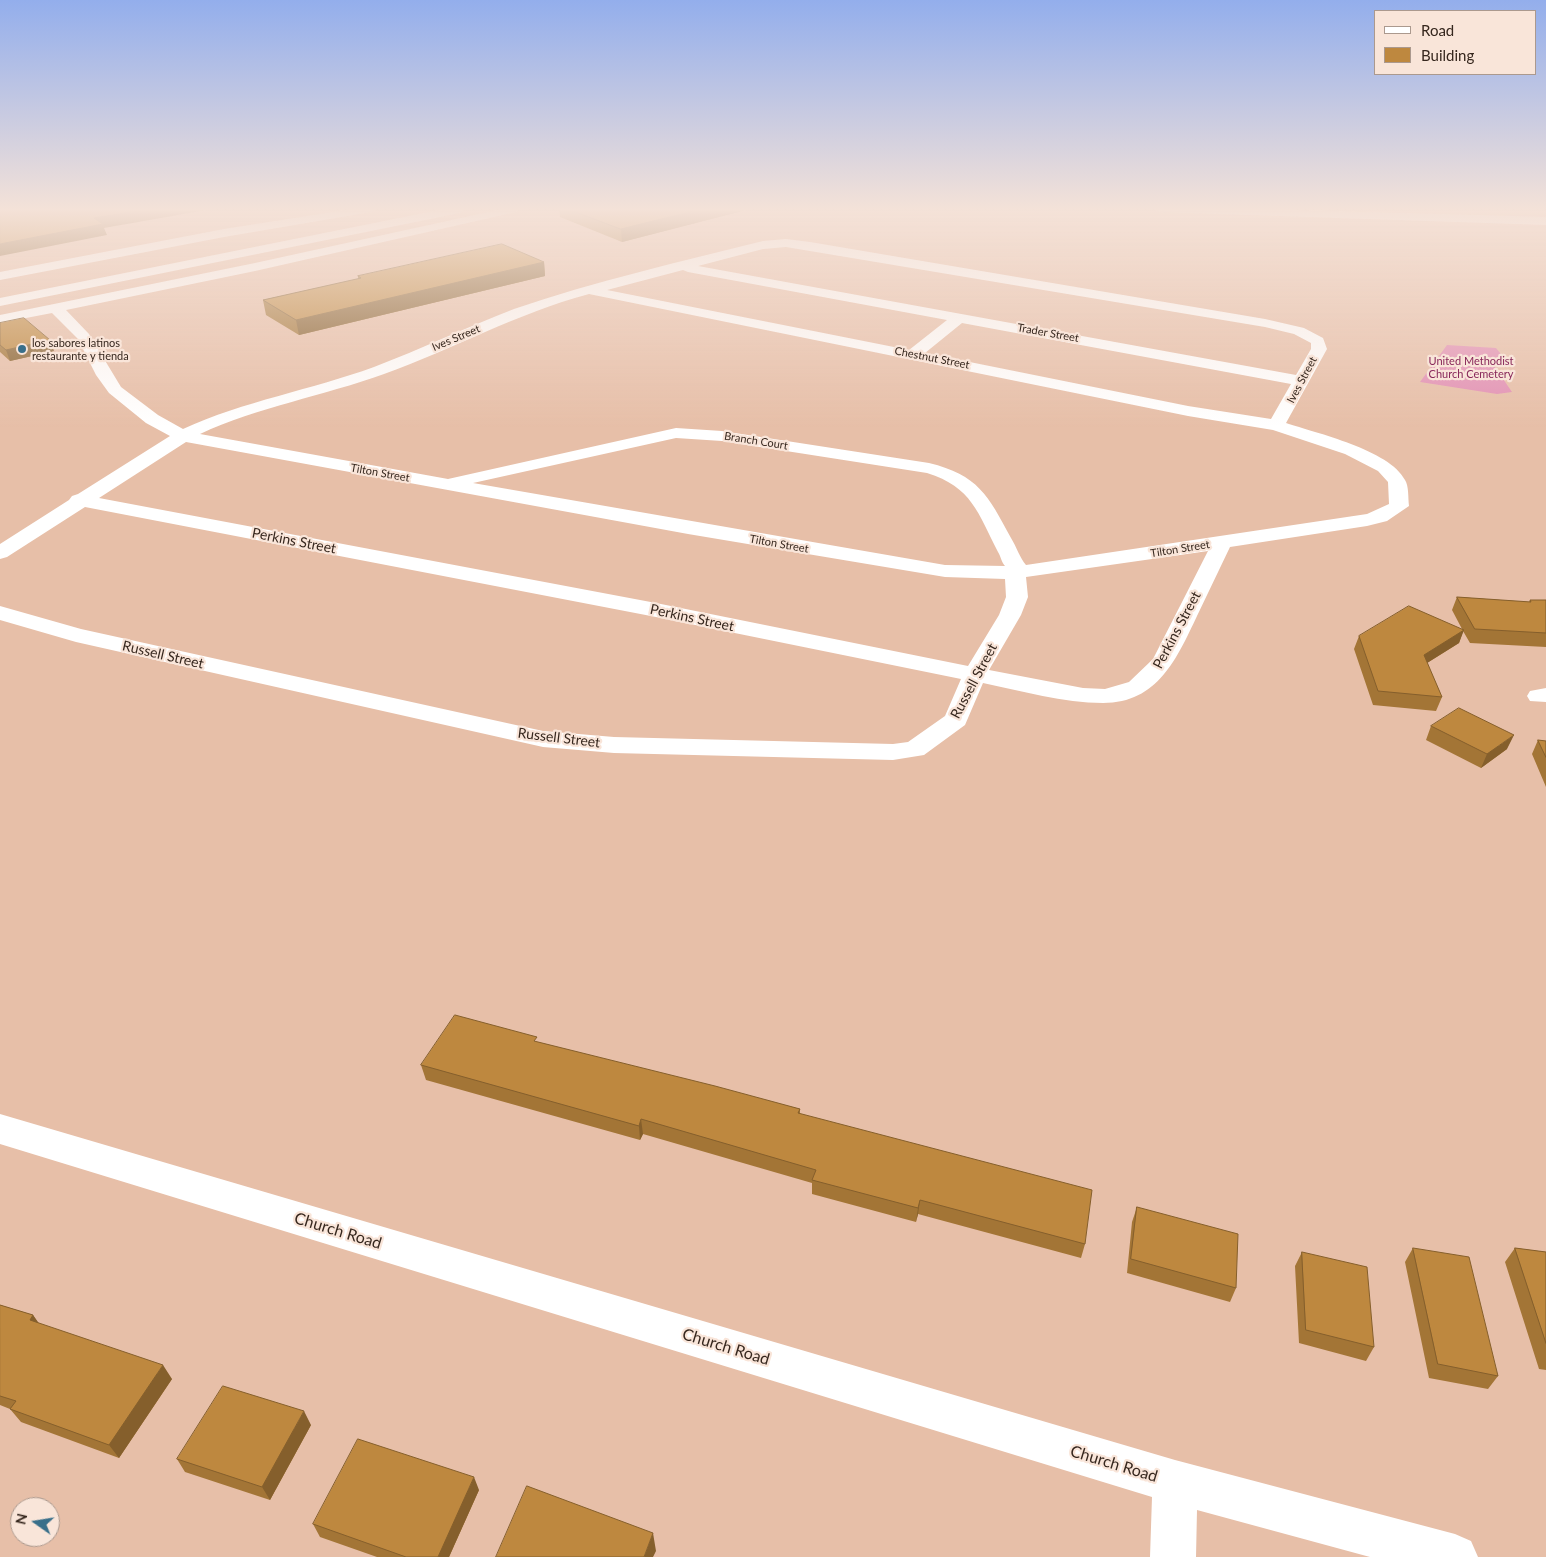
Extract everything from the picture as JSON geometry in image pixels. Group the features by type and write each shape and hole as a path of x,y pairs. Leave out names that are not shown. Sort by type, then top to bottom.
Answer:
{"main road":[{"path":"0,293 59,282"},
{"path":"0,302 101,282"}],"street":[{"path":"0,319 184,282"},
{"name":"Ives Street","path":"79,500 184,435 225,416 380,370 518,313 619,282"},
{"name":"Trader Street","path":"764,282 1302,381"},
{"name":"Ives Street","path":"1021,282 1265,323 1299,331 1318,340 1318,349 1276,425"},
{"name":"Chestnut Street","path":"588,290 1188,411 1276,425"},
{"name":"Tilton Street","path":"56,308 84,337 104,374 116,390 152,419 184,435 226,445 444,484 945,571 995,573 1020,571 1367,520 1380,517 1399,506 1397,481 1384,467 1351,450 1276,425"},
{"path":"913,355 960,317"},
{"name":"Branch Court","path":"444,484 664,434 690,433 722,436 913,465 950,476 967,486 987,512 1011,556 1012,562 1020,571"},
{"path":"0,553 79,500"},
{"name":"Perkins Street","path":"79,500 621,605 656,610 1083,695 1114,695 1137,688 1163,662 1222,542"},
{"name":"Russell Street","path":"0,613 76,635 476,726 543,739 614,745 892,752 915,749 956,720 975,674 1010,615 1017,597 1015,575 1020,571"},
{"name":"Church Road","path":"0,1129 1175,1482 1455,1557"},
{"path":"1173,1557 1175,1482"}],"green space":[{"name":"United Methodist Church Cemetery","path":"1447,345 1496,348 1510,365 1493,364 1512,392 1497,394 1420,382"}],"building":[{"path":"345,282 460,282 296,320 263,300"},
{"path":"24,318 50,340 6,350 0,345 0,323"},
{"path":"1457,597 1531,602 1530,600 1546,600 1546,633 1475,629"},
{"path":"1409,606 1464,630 1424,655 1442,697 1378,691 1359,636"},
{"path":"1459,708 1514,735 1487,754 1431,726"},
{"path":"1538,740 1546,741 1546,757"},
{"path":"455,1015 537,1037 534,1041 715,1086 800,1109 798,1113 1092,1190 1085,1244 920,1200 918,1208 812,1180 816,1170 641,1119 639,1126 421,1065"},
{"path":"1137,1207 1238,1234 1236,1288 1131,1259"},
{"path":"1413,1248 1469,1257 1498,1376 1438,1364"},
{"path":"1515,1248 1546,1252 1546,1343"},
{"path":"1302,1252 1367,1267 1374,1347 1306,1330"},
{"path":"0,1305 33,1315 30,1320 163,1365 109,1445 10,1409 16,1401 0,1396"},
{"path":"223,1386 304,1411 262,1487 177,1459"},
{"path":"358,1439 474,1477 438,1557 406,1557 313,1524"},
{"path":"527,1486 653,1533 644,1557 496,1557"}],"place":[{"name":"los sabores latinos restaurante y tienda","path":"22,349"}]}
